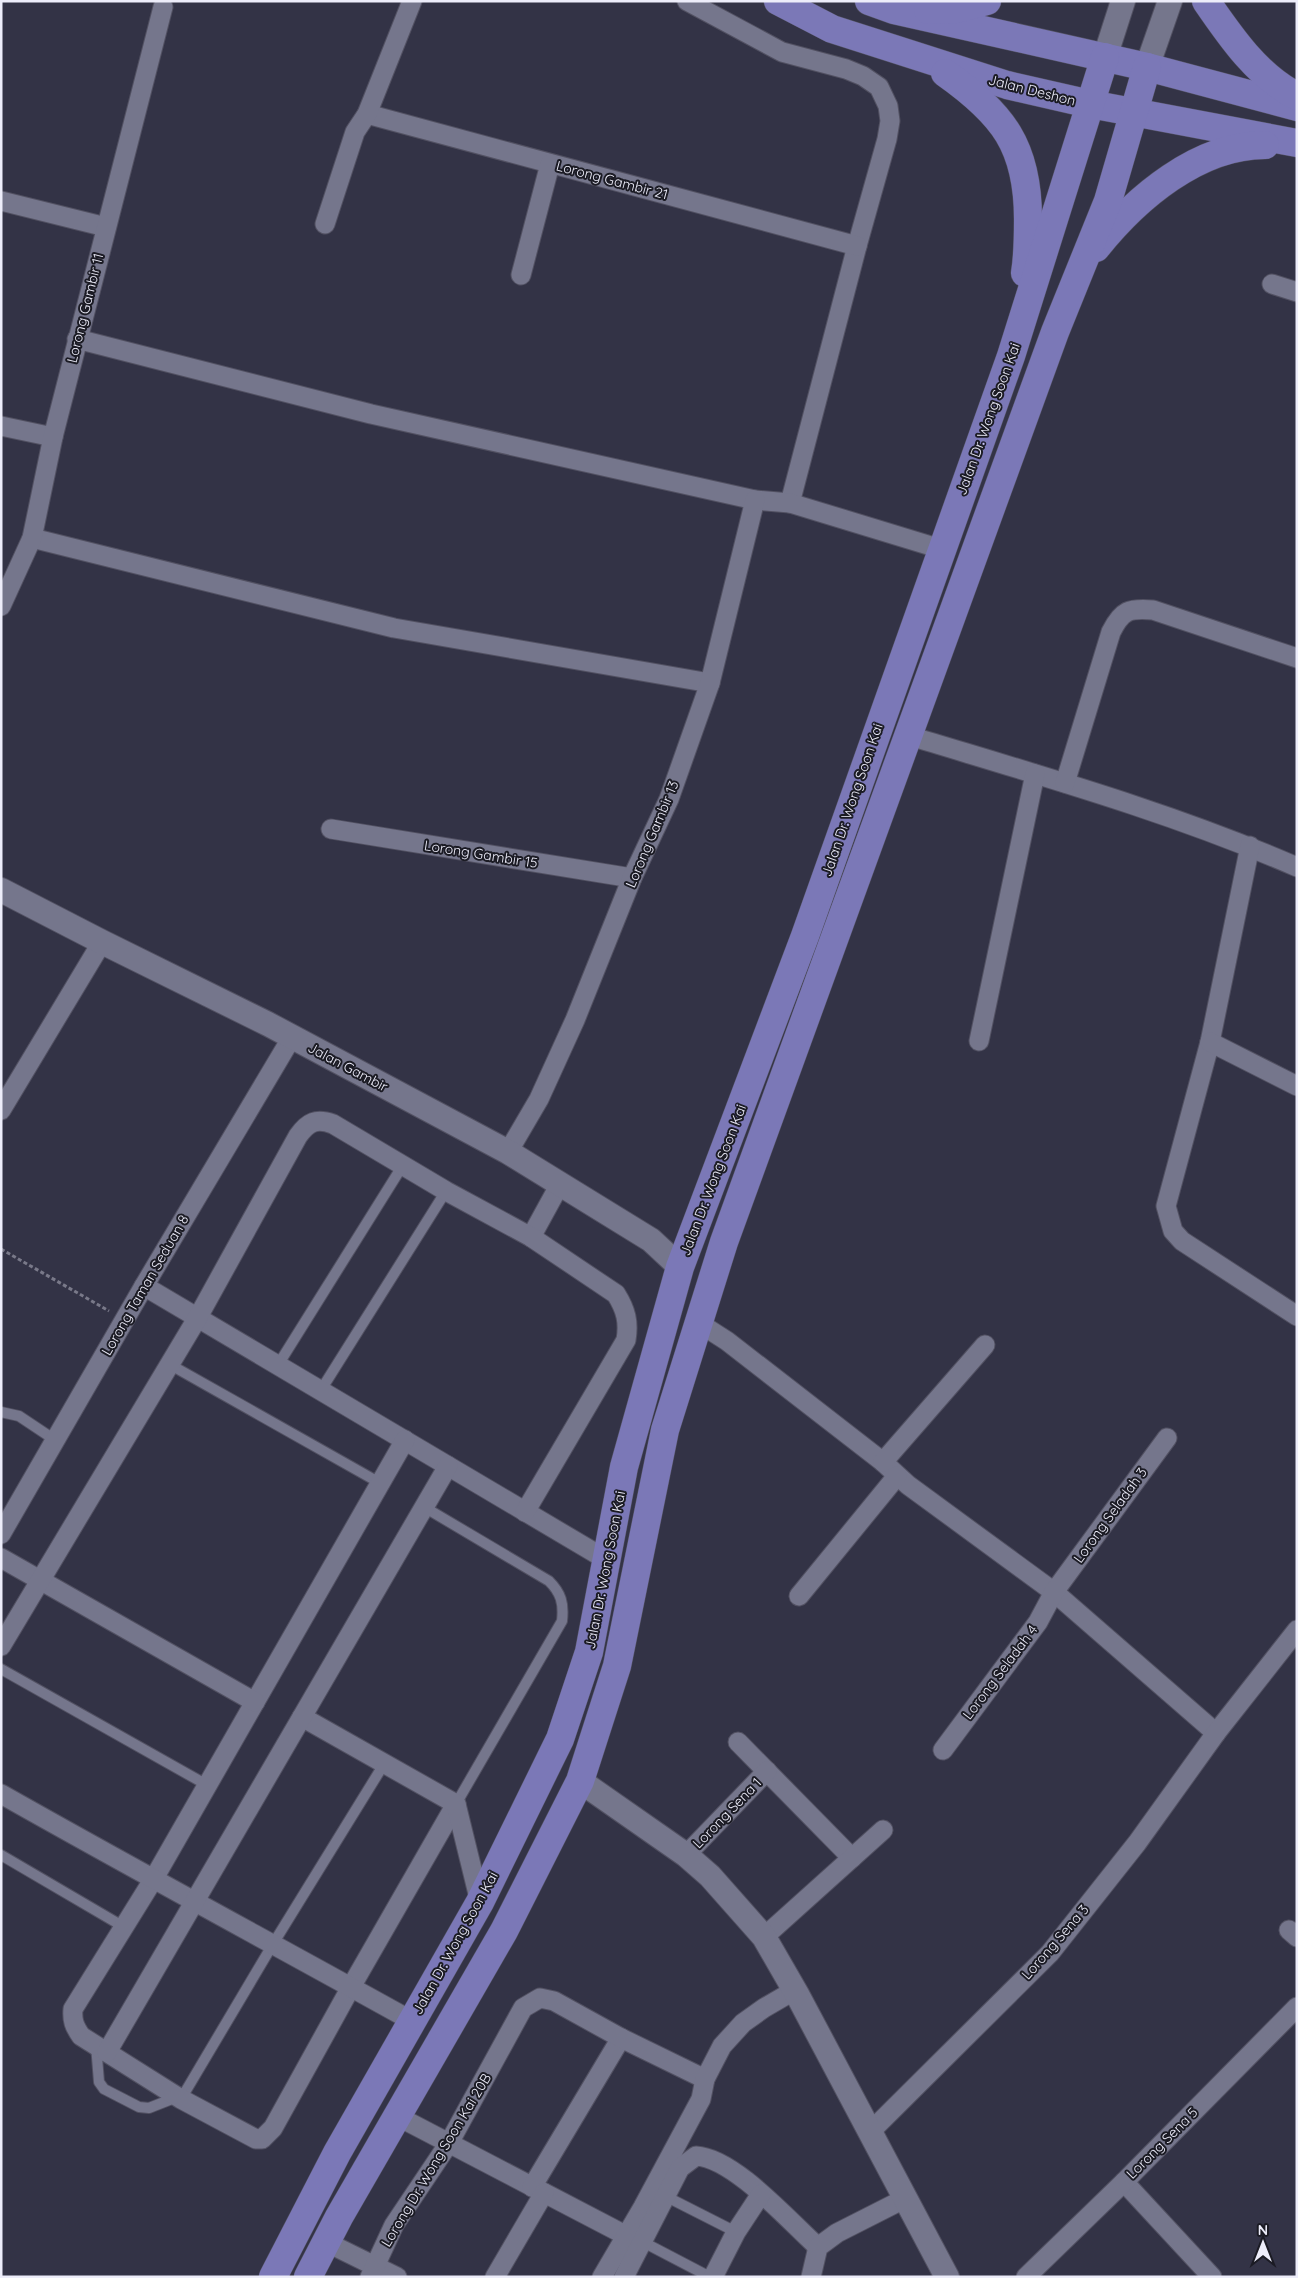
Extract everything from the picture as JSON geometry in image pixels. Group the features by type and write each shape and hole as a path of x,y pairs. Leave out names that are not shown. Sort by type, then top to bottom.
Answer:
{"main road":[{"name":"Jalan Deshon","path":"778,1 832,29 1007,86 1297,144"},
{"path":"882,6 957,9 987,1"},
{"path":"1206,1 1254,64 1297,96"},
{"path":"882,6 1147,68 1297,107"},
{"name":"Jalan Dr. Wong Soon Kai","path":"273,2277 337,2153 480,1902 560,1739 590,1652 624,1466 680,1267 805,936 1011,356 1105,58"},
{"path":"929,62 964,86 1005,128 1019,152 1026,175 1028,253 1011,356"},
{"path":"308,2277 397,2116 504,1930 580,1781 617,1666 665,1430 724,1242 1052,341 1108,200 1136,111 1147,68"},
{"path":"1081,267 1122,218 1160,187 1193,164 1221,152 1247,145 1297,144"}],"street":[{"path":"325,224 355,132 367,114 412,1"},
{"path":"687,1 782,52 846,69 863,76 879,88 888,106 890,122 888,139 857,246 790,503"},
{"path":"1105,58 1123,1"},
{"path":"1147,68 1170,1"},
{"name":"Lorong Gambir 11","path":"1,606 32,538 53,437 77,339 163,7"},
{"name":"Lorong Gambir 21","path":"367,114 857,246"},
{"path":"521,275 550,164"},
{"path":"1,201 106,227"},
{"path":"1272,284 1297,292"},
{"path":"77,339 371,414 755,500 790,503 941,549"},
{"path":"1,426 53,437"},
{"name":"Lorong Gambir 13","path":"514,1143 540,1099 575,1020 632,878 669,799 710,683 755,500"},
{"path":"32,538 394,628 710,683"},
{"path":"1065,783 1111,632 1118,617 1129,610 1153,610 1297,658"},
{"path":"907,735 1065,783 1250,846 1297,866"},
{"path":"979,1041 1036,774"},
{"name":"Lorong Gambir 15","path":"331,829 632,878"},
{"path":"1250,846 1210,1042 1166,1206 1173,1231 1182,1241 1297,1316"},
{"name":"Jalan Gambir","path":"1,890 292,1037 514,1143 560,1184 651,1240 680,1267"},
{"path":"1,1110 102,942"},
{"name":"Lorong Taman Seduan 8","path":"2,1533 144,1286 292,1037"},
{"path":"1210,1042 1297,1086"},
{"path":"1,1646 198,1317 306,1125 317,1120 334,1124 446,1191 531,1237 616,1294 627,1315 628,1328 626,1340 525,1512"},
{"path":"531,1237 560,1184"},
{"path":"144,1286 607,1560"},
{"path":"699,1323 727,1341 883,1462 897,1476 1054,1592 1216,1733"},
{"path":"883,1462 985,1345"},
{"name":"Lorong Seladah 3","path":"1054,1592 1167,1438"},
{"path":"405,1440 153,1880 73,2009 72,2020 75,2028 81,2036 179,2098 256,2139 262,2139 273,2128 456,1804"},
{"path":"101,2049 195,1900 448,1466"},
{"path":"799,1596 897,1476"},
{"path":"1,1558 255,1702"},
{"name":"Lorong Seladah 4","path":"943,1750 1038,1622 1054,1592"},
{"name":"Lorong Sena 3","path":"870,2132 1050,1953 1138,1843 1216,1733 1297,1630"},
{"path":"302,1717 456,1804 480,1902"},
{"path":"738,1742 852,1858"},
{"name":"Lorong Sena 1","path":"686,1855 767,1771"},
{"path":"580,1781 686,1855 710,1876 764,1937 906,2198 946,2277"},
{"path":"1,1794 153,1880 195,1900 412,2021"},
{"path":"764,1937 883,1830"},
{"path":"602,2277 643,2207 701,2099 705,2079 722,2046 743,2023 794,1990"},
{"name":"Lorong Dr. Wong Soon Kai 20B","path":"372,2271 394,2225 449,2143 523,2008 540,1998 554,2001 621,2038"},
{"name":"Lorong Sena 5","path":"1026,2277 1124,2182 1297,2007"},
{"path":"495,2277 538,2190 621,2038 705,2079"},
{"path":"397,2116 625,2235"},
{"path":"624,2277 680,2168 696,2156 713,2159 741,2175 818,2247"},
{"path":"1124,2182 1212,2277"},
{"path":"711,2277 736,2232 761,2194"},
{"path":"811,2277 818,2247 837,2233 906,2198"},
{"path":"326,2242 372,2271 397,2277"}],"lane":[{"path":"278,1365 403,1165"},
{"path":"321,1390 446,1191"},
{"path":"169,1364 380,1483"},
{"path":"1,1412 19,1416 55,1440"},
{"path":"424,1506 549,1581 559,1591 564,1607 562,1621 456,1804"},
{"path":"1,1669 207,1785"},
{"path":"101,2049 99,2082 104,2089 138,2107 149,2108 179,2098 384,1764"},
{"path":"1,1855 124,1927"},
{"path":"665,2196 736,2232"},
{"path":"642,2242 711,2277"}],"path":[{"path":"1,1249 125,1319"}]}
